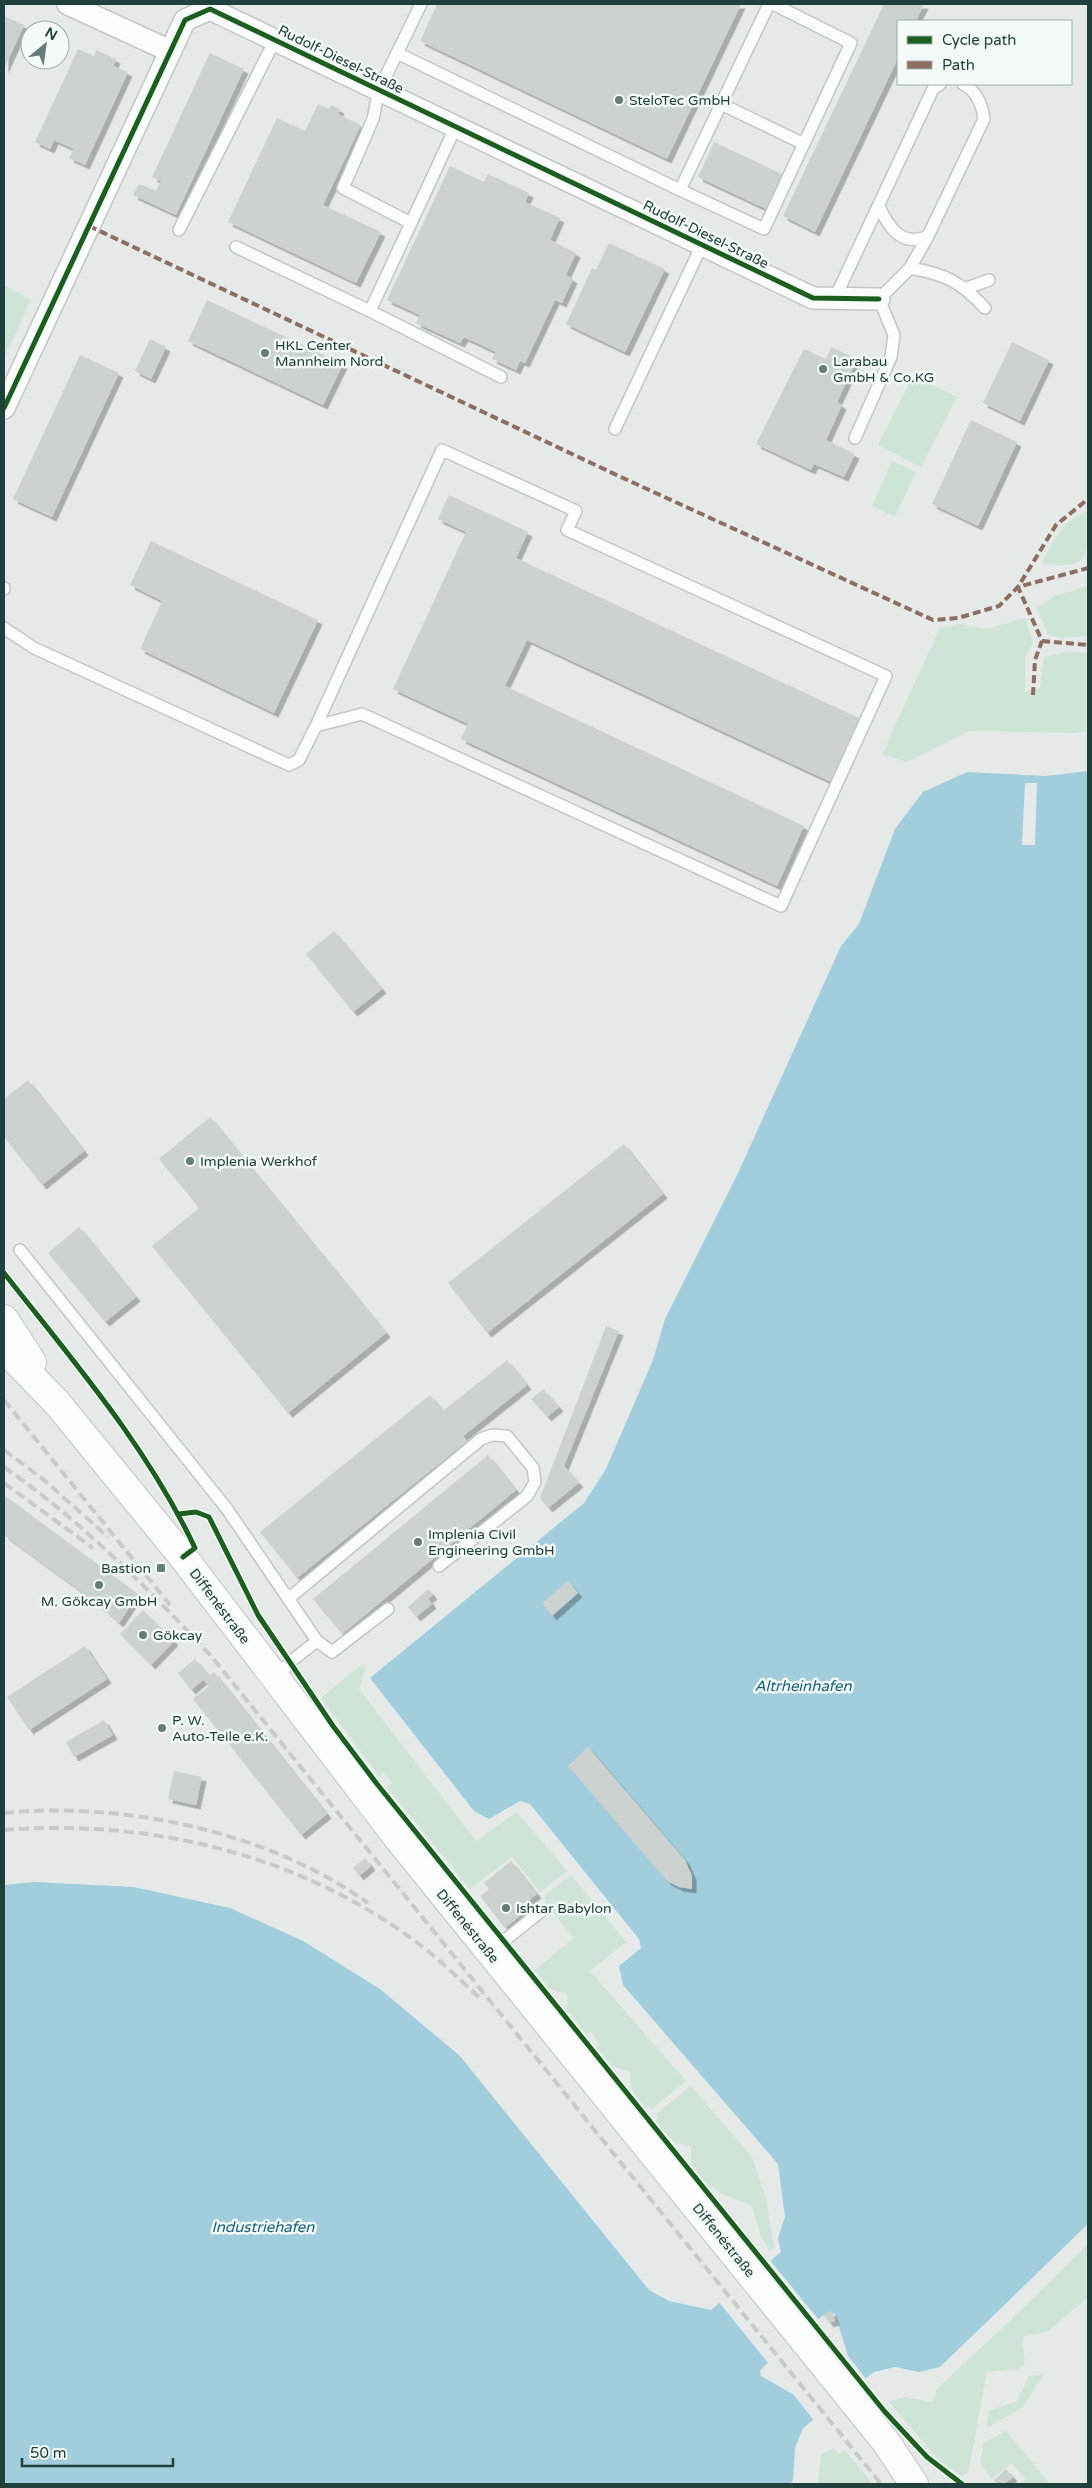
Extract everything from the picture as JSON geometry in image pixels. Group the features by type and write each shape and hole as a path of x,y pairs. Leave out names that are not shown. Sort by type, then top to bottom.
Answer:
{"main road":[{"name":"Diffenéstraße","path":"4,1319 58,1404"},
{"name":"Diffenéstraße","path":"4,1348 58,1404 183,1557 397,1837 878,2432 914,2484"},
{"name":"Diffenéstraße","path":"878,2432 934,2484"}],"street":[{"path":"68,4 170,51"},
{"name":"Rudolf-Diesel-Straße","path":"4,408 185,20 210,9 813,298 880,299"}],"lane":[{"path":"411,223 342,188 374,120 380,90 421,4"},
{"path":"680,190 769,4"},
{"path":"398,53 764,229 851,43 773,4"},
{"path":"179,230 275,40"},
{"path":"835,298 933,89 939,85"},
{"path":"855,438 891,357 894,335 880,299 910,268 928,236 984,119 982,106 977,96 964,85"},
{"path":"721,104 804,144"},
{"path":"370,311 456,126"},
{"path":"879,206 885,219 901,238 912,241 928,236"},
{"path":"616,429 702,245"},
{"path":"236,247 370,311 501,377"},
{"path":"910,268 936,272 967,288 986,308"},
{"path":"967,288 989,280"},
{"path":"4,628 34,648 289,765 299,760 316,726 442,450 576,510 567,530 886,676 781,906 362,714 316,726"},
{"path":"20,1250 227,1509 317,1641 332,1652 388,1609"},
{"path":"288,1599 481,1438 492,1435 508,1436 533,1468 535,1482 527,1496 439,1566"},
{"path":"276,1679 290,1662 317,1641"},
{"path":"490,1952 540,1912"}],"green space":[{"path":"4,285 31,300 4,358"},
{"path":"913,376 957,397 921,467 878,445"},
{"path":"892,461 916,472 895,517 872,506"},
{"path":"1088,512 1087,549 1079,562 1070,565 1042,563 1066,525 1073,519"},
{"path":"1088,586 1088,636 1062,638 1048,635 1037,608 1055,596"},
{"path":"1025,618 1033,643 1025,657 1025,692 1040,688 1044,657 1069,651 1086,653 1088,657 1088,731 1076,733 969,731 907,762 882,754 940,628 959,624 987,629"},
{"path":"362,1664 366,1669 359,1689 476,1841 517,1812 567,1871 540,1892 512,1857 470,1889 387,1787 392,1784 384,1772 379,1776 321,1698"},
{"path":"571,1875 626,1942 590,1971 686,2081 652,2109 649,2106 646,2109 631,2088 630,2071 612,2067 597,2047 600,2044 591,2032 587,2035 567,2009 567,1994 550,1989 535,1970 574,1938 545,1903 545,1895"},
{"path":"691,2086 752,2157 766,2198 774,2247 770,2250 761,2237 752,2206 720,2193 713,2186 710,2188 691,2163 691,2146 675,2143 655,2120 659,2117 656,2114"},
{"path":"1087,2245 1088,2296 1086,2299 1047,2332 1024,2336 1024,2365 1018,2369 987,2372 968,2473 961,2476 939,2460 889,2402 904,2397 932,2402 937,2389"},
{"path":"1044,2374 1022,2408 986,2428 989,2411 1017,2401 1029,2376"},
{"path":"1006,2431 1050,2484 1020,2484 1025,2479 1012,2463 992,2479 980,2464 984,2443"},
{"path":"834,2448 839,2454 845,2450 873,2484 818,2484 821,2454"}],"water":[{"name":"Altrheinhafen","path":"1088,771 1088,2224 940,2367 919,2372 895,2367 874,2372 803,2428 795,2448 793,2480 790,2484 4,2484 4,1885 34,1882 134,1887 230,1908 303,1941 380,1989 460,2056 649,2290 669,2301 711,2310 781,2252 778,2238 785,2217 778,2164 623,1985 619,1966 641,1948 639,1939 530,1804 520,1801 489,1819 474,1811 370,1678 584,1503 606,1469 653,1360 665,1319 738,1173 841,946 859,924 895,829 923,792 967,772 1045,776"}],"pier":[{"path":"1025,783 1037,783 1035,845 1022,845"},
{"path":"769,2259 818,2319 829,2312 835,2314 848,2356 867,2380 815,2422 794,2395 761,2376 760,2370 768,2363 718,2301"}],"building":[{"name":"SteloTec GmbH","path":"437,4 741,4 667,159 420,41"},
{"path":"884,4 924,4 916,20 897,20 897,60 815,232 783,216"},
{"path":"4,16 20,23 20,34 4,69"},
{"path":"78,49 94,56 96,50 116,59 113,66 128,72 85,165 69,158 74,149 54,140 50,149 35,142 68,70 70,70"},
{"path":"210,53 244,69 176,215 133,195 139,184 156,191 161,181 152,177"},
{"path":"318,104 329,109 331,105 340,109 338,114 361,125 323,205 381,232 356,283 228,222 277,118 305,131"},
{"path":"714,142 782,174 766,209 698,177"},
{"path":"450,166 484,182 488,174 529,193 525,202 560,218 550,240 576,253 566,275 573,279 562,303 555,300 525,363 520,361 516,370 492,359 496,352 464,337 460,343 416,323 420,315 387,300"},
{"path":"609,243 665,269 625,352 566,324 592,268 596,270"},
{"name":"HKL Center Mannheim Nord","path":"207,300 343,364 323,405 188,341"},
{"path":"150,339 166,347 151,379 135,371"},
{"path":"1012,342 1049,360 1020,421 983,403"},
{"path":"831,347 857,359 837,402 842,405 826,440 855,454 844,477 814,464 811,470 756,444 804,349 826,359"},
{"path":"80,355 119,373 52,517 13,499"},
{"path":"971,420 1017,442 978,526 932,504"},
{"path":"449,495 528,532 516,558 861,719 831,782 527,640 505,686 804,826 777,886 461,739 468,724 393,689 466,532 438,519"},
{"path":"151,541 318,620 274,713 140,649 162,601 130,585"},
{"path":"334,931 382,989 353,1012 306,954"},
{"path":"28,1080 84,1151 42,1185 4,1137 4,1099"},
{"path":"210,1117 386,1333 288,1413 152,1246 199,1208 159,1159"},
{"path":"624,1144 663,1194 487,1333 448,1283"},
{"path":"79,1227 136,1297 105,1322 48,1253"},
{"path":"606,1326 619,1331 564,1466 579,1483 548,1508 540,1498"},
{"path":"507,1360 527,1385 463,1436 467,1441 297,1578 260,1532 430,1395 443,1411"},
{"path":"543,1389 559,1407 547,1417 531,1399"},
{"path":"488,1455 516,1490 342,1634 313,1599"},
{"path":"4,1495 138,1594 119,1623 89,1597 4,1535"},
{"path":"568,1581 578,1593 552,1616 542,1603"},
{"path":"428,1589 433,1595 428,1599 432,1604 416,1617 408,1607"},
{"path":"143,1610 174,1641 151,1665 120,1634"},
{"path":"85,1646 107,1679 29,1730 7,1697"},
{"path":"195,1659 209,1676 214,1672 327,1814 301,1835 193,1699 209,1686 203,1680 191,1690 178,1673"},
{"path":"104,1720 113,1735 74,1757 66,1742"},
{"path":"588,1747 685,1860 692,1876 692,1889 679,1887 667,1881 568,1766"},
{"path":"174,1771 202,1777 196,1805 168,1799"},
{"path":"365,1858 371,1866 359,1876 353,1868"},
{"path":"511,1861 537,1894 528,1901 532,1906 505,1928 480,1896 489,1889 484,1883"},
{"path":"828,2311 832,2312 835,2321 829,2323 824,2315"},
{"path":"1006,2469 1013,2477 1004,2484 997,2484 994,2480"}],"railway":[{"path":"4,1400 170,1605"},
{"path":"4,1450 44,1480 108,1537"},
{"path":"4,1467 60,1509 86,1532 138,1580 211,1656 881,2484"},
{"path":"4,1483 93,1548"},
{"path":"4,1813 50,1811 98,1812 146,1817 194,1827 241,1840 286,1857 329,1878 368,1903"},
{"path":"4,1830 56,1828 108,1830 160,1836 211,1846 261,1861 310,1880 357,1903 401,1931 433,1955 482,2000"}],"marked path":[{"path":"89,226 623,478 933,620 958,618 999,606 1018,587 1056,525 1088,499"},
{"path":"1033,695 1035,660 1042,641 1018,587 1088,568"},
{"path":"1042,641 1088,645"}],"cycle path":[{"path":"4,408 185,20 210,9 813,298 879,299"},
{"path":"4,1273 107,1405 155,1474 195,1548 183,1557"},
{"path":"179,1514 196,1512 209,1517 258,1615 333,1726 377,1784 885,2412 927,2457 962,2484"}],"place":[{"name":"SteloTec GmbH","path":"619,100"},
{"name":"HKL Center Mannheim Nord","path":"265,353"},
{"name":"Larabau GmbH & Co.KG","path":"823,369"},
{"name":"Implenia Werkhof","path":"190,1161"},
{"name":"Implenia Civil Engineering GmbH","path":"418,1542"},
{"name":"Bastion","path":"161,1568"},
{"name":"M. Gökcay GmbH","path":"99,1585"},
{"name":"Gökcay","path":"143,1635"},
{"name":"P. W. Auto-Teile e.K.","path":"162,1728"},
{"name":"Ishtar Babylon","path":"506,1908"}],"water label":[{"name":"Industriehafen","path":"263,2227"}]}
